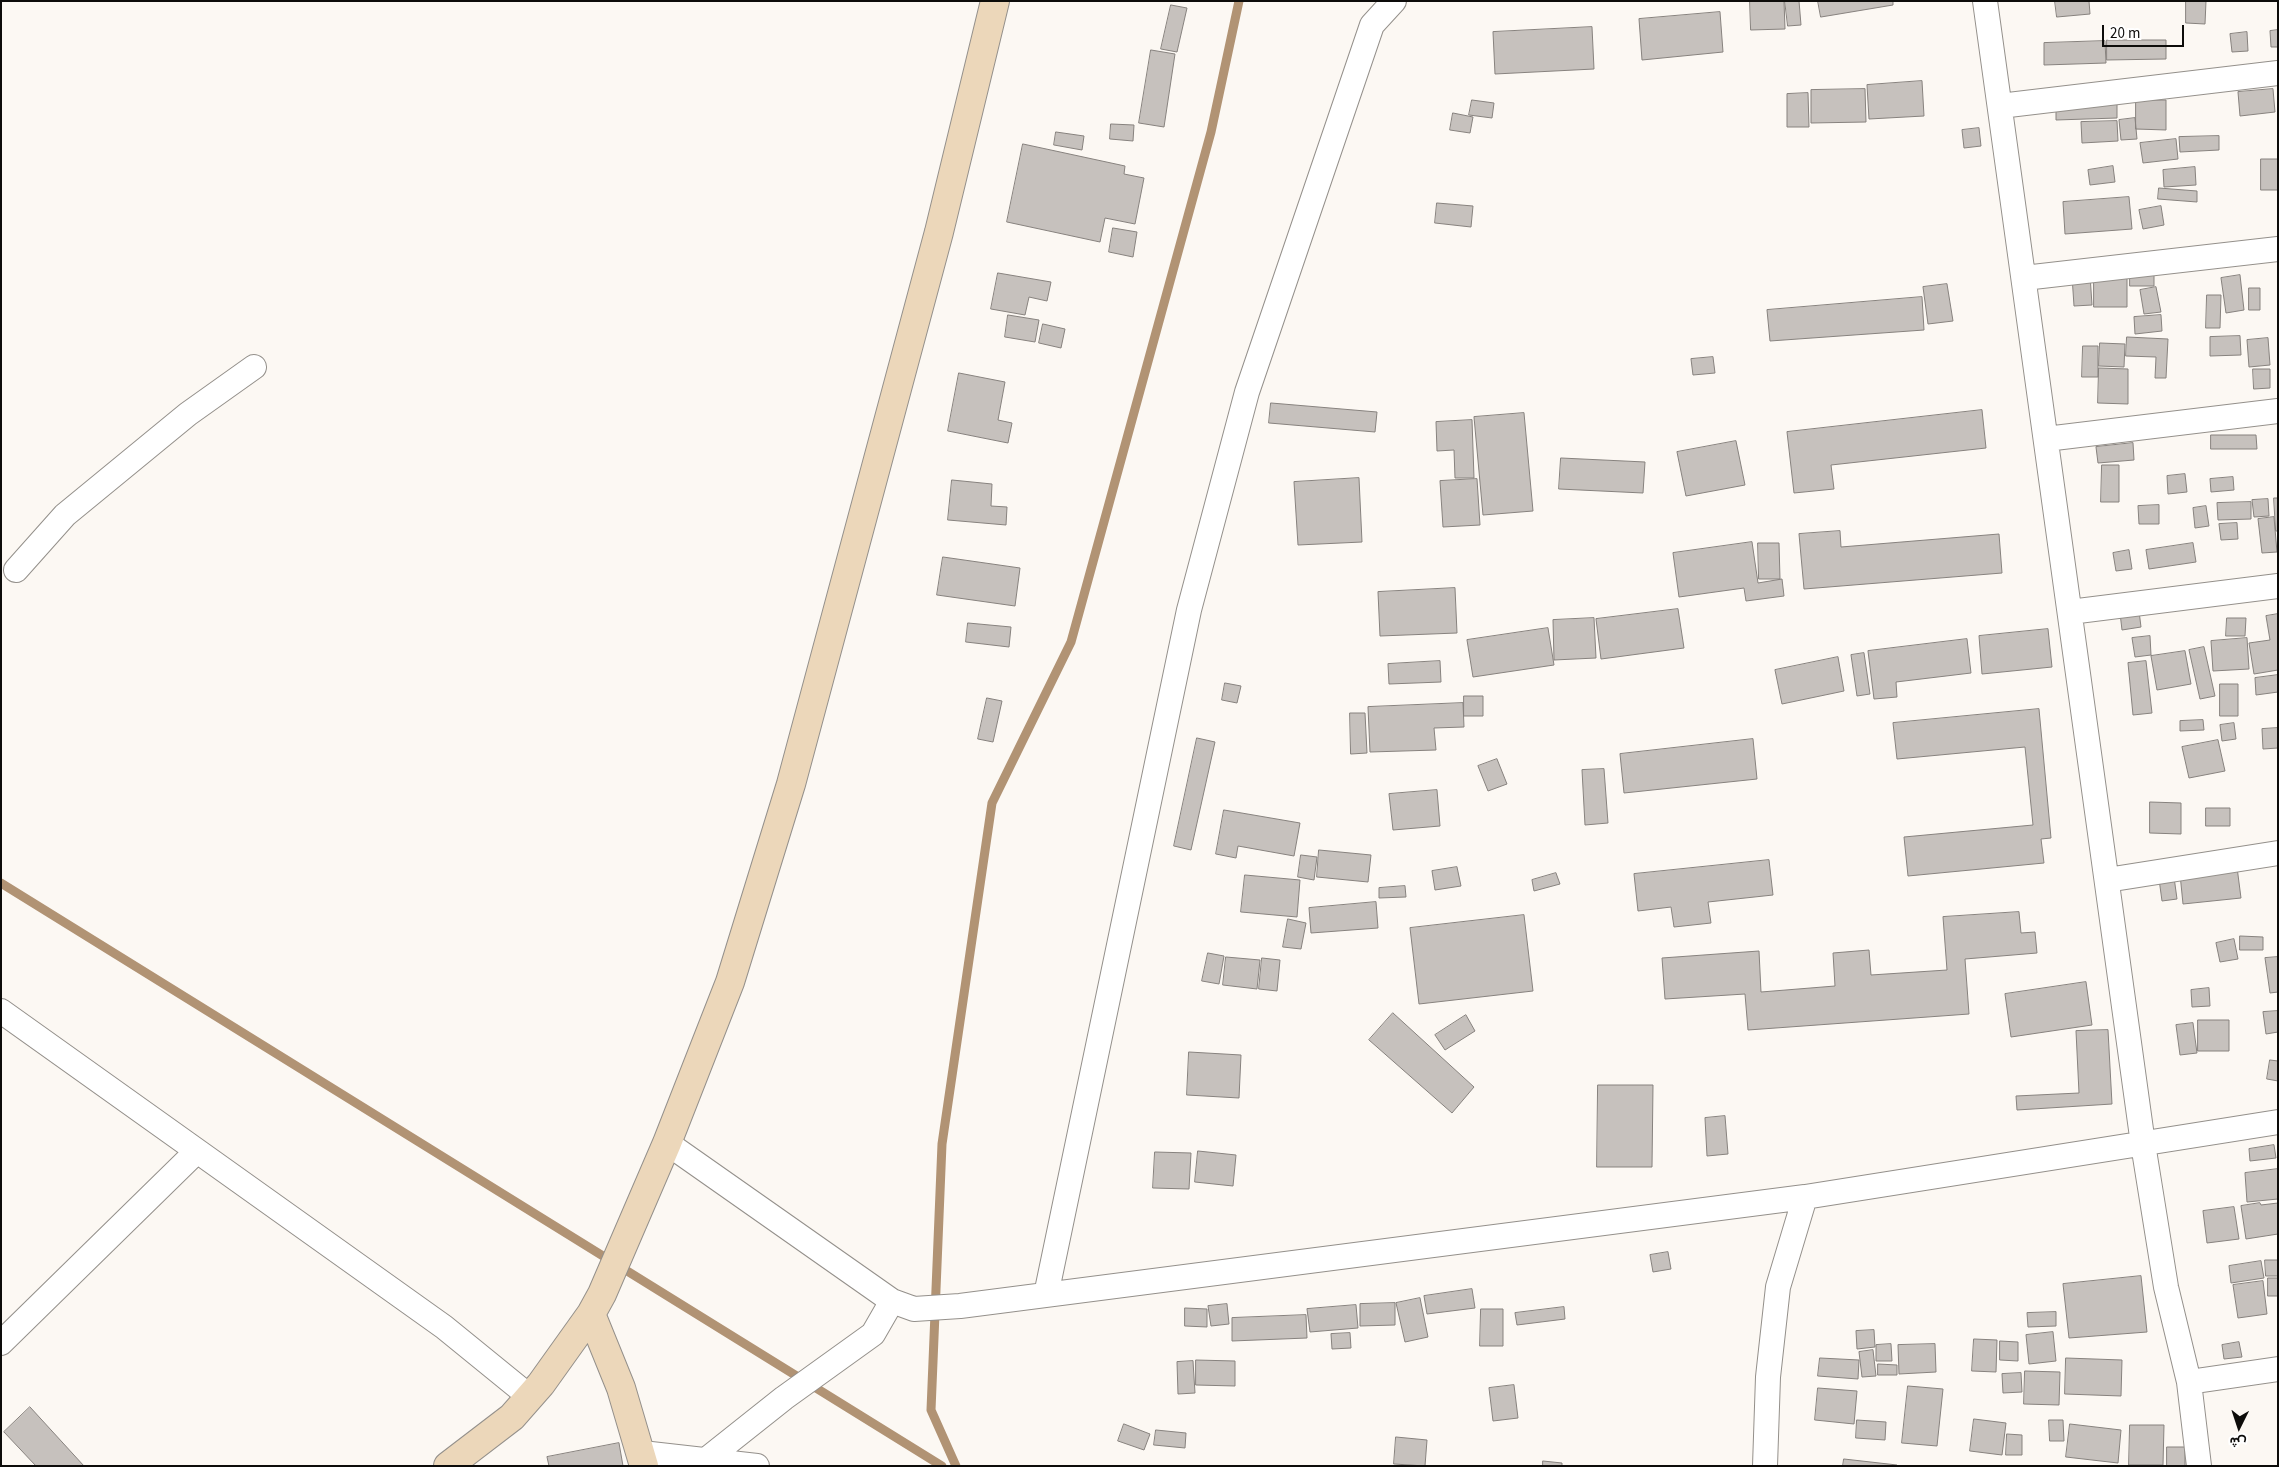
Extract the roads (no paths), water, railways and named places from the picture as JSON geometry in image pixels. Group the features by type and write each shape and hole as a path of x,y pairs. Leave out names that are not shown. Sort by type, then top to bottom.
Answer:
{"main road":[{"path":"448,1466 512,1417 530,1397 596,1304 666,1143 730,982 790,784 939,232 995,1"},
{"path":"596,1304 643,1459"}],"street":[{"path":"1046,1295 1189,610 1242,411 1372,25 1394,1"},
{"path":"1985,1 2143,1144 2166,1287 2189,1382 2199,1466"},
{"path":"2000,106 2278,73"},
{"path":"2024,278 2278,249"},
{"path":"16,570 65,515 188,414 254,366"},
{"path":"2046,439 2278,411"},
{"path":"2070,612 2278,586"},
{"path":"2107,880 2278,853"},
{"path":"1,1011 444,1327 530,1397"},
{"path":"666,1143 903,1305 960,1306 1805,1197 2278,1122"},
{"path":"1,1342 197,1151"},
{"path":"1765,1466 1768,1377 1778,1287 1805,1197"},
{"path":"706,1460 784,1398 873,1334 903,1305"},
{"path":"2189,1382 2278,1369"},
{"path":"643,1459 706,1460 757,1466"}],"waterway":[{"path":"956,1466 931,1410 942,1144 992,803 1071,642 1211,132 1239,1"},
{"path":"1,883 942,1466"}]}
